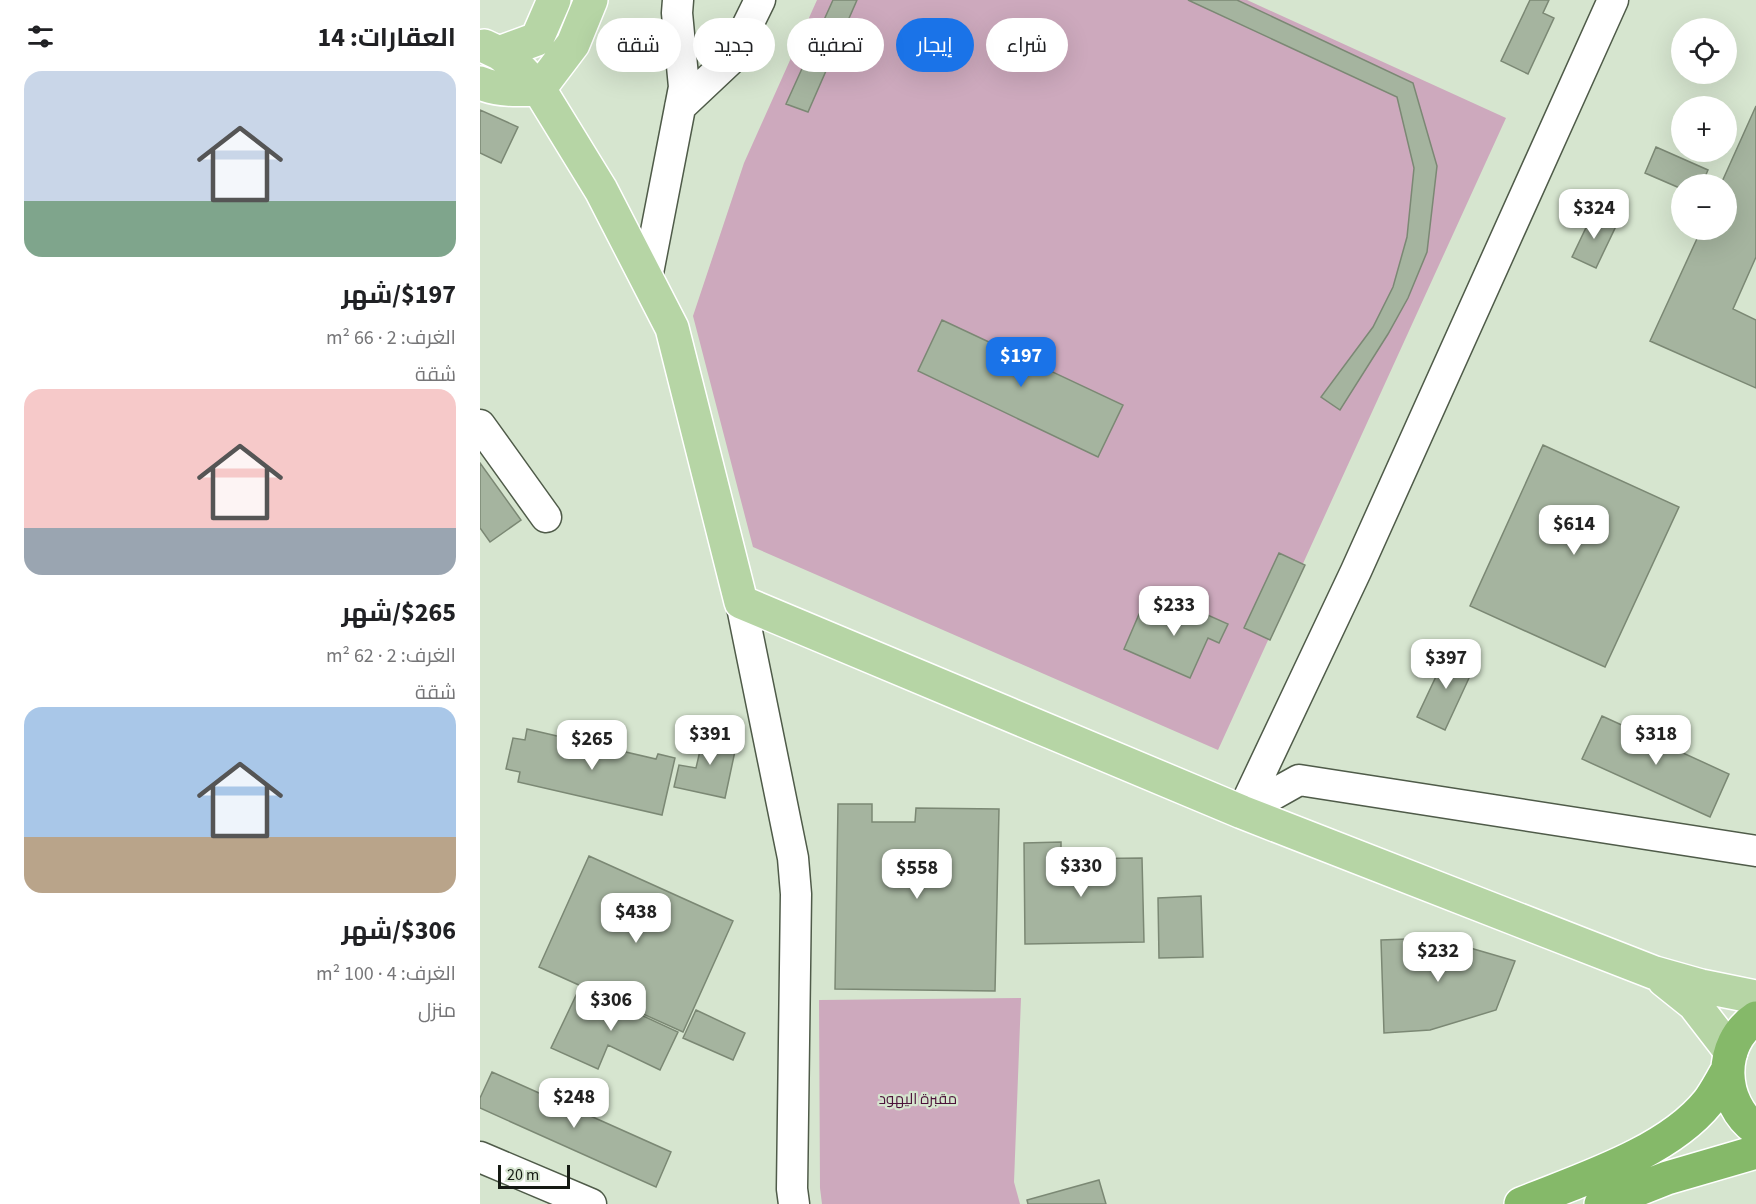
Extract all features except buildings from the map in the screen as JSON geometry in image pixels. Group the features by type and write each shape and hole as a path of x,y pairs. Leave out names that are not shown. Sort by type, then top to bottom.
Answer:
{"highway":[{"path":"1523,1204 1641,1153 1675,1132 1707,1103 1729,1061 1739,1034 1756,1018"},
{"path":"1729,1061 1729,1089 1735,1107 1756,1129"},
{"path":"1601,1204 1677,1175 1756,1152"}],"main road":[{"path":"539,89 537,39 554,0"},
{"path":"480,83 510,91 539,89 573,44 591,0"},
{"path":"489,49 537,39"},
{"path":"489,49 520,69 539,89 601,190 672,328 741,602 1242,812 1655,973 1701,986 1756,997"},
{"path":"1655,973 1694,1004 1729,1061"}],"street":[{"path":"646,278 684,87 677,13 678,0"},
{"path":"680,107 731,59 760,0"},
{"path":"1242,812 1356,571 1613,0"},
{"path":"480,425 546,517"},
{"path":"741,602 793,858 796,894 792,1189 794,1204"},
{"path":"1242,812 1299,780 1756,851"},
{"path":"480,1156 591,1204"}],"green space":[{"path":"817,0 1247,0 1506,118 1218,750 753,547 693,316 744,163 787,67 787,72 884,72 884,18 809,18"},
{"name":"مقبرة اليهود","path":"1021,998 1014,1182 1020,1204 822,1204 819,1000"}]}
